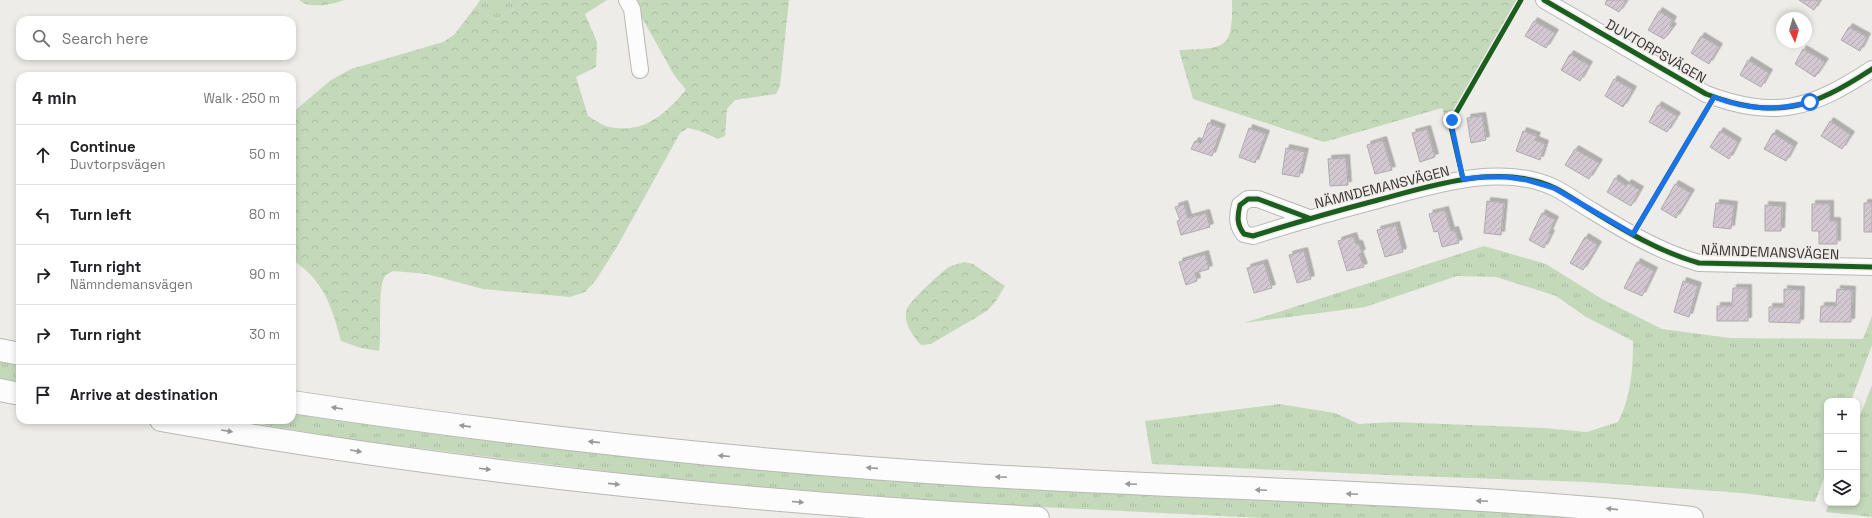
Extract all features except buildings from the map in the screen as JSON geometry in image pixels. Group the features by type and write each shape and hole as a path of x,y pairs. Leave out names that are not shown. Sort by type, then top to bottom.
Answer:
{"highway":[{"path":"0,350 16,353"},
{"path":"0,390 16,393"},
{"path":"296,403 566,439 802,463 1109,483 1583,506 1692,518"},
{"path":"186,424 374,454 587,481 800,502 1038,518"}],"street":[{"path":"627,0 632,9 640,70"},
{"name":"DUVTORPSVÄGEN","path":"1544,0 1706,94 1730,103 1760,108 1787,108 1810,102 1837,90 1872,69"},
{"name":"NÄMNDEMANSVÄGEN","path":"1309,218 1463,179 1507,177 1527,180 1554,188 1660,249 1680,258 1699,263 1872,267"}],"green space":[{"path":"299,0 344,0 327,5 314,5 303,3"},
{"path":"480,0 528,0 496,20 476,6"},
{"path":"528,0 607,0 585,14 597,42 596,67 576,77 588,116 607,126 633,128 643,125 662,114 686,90 674,75 632,0 789,0 780,86 776,94 735,100 727,109 725,136 718,139 700,131 688,128 680,133 618,245 596,280 585,292 570,297 483,289 427,274 393,271 385,276 381,290 379,351 361,348 341,341 334,317 325,295 312,276 296,263 296,110 331,80 351,69 443,42 454,35 476,6 496,20"},
{"path":"1232,0 1518,0 1448,126 1442,108 1324,142 1193,99 1179,50 1207,48 1224,43 1231,29"},
{"path":"1484,246 1546,264 1602,299 1662,329 1730,338 1863,339 1872,316 1872,345 1852,398 1824,398 1824,478 1815,502 1742,493 1587,482 1386,475 1152,464 1145,421 1279,404 1335,413 1359,424 1394,422 1543,428 1587,432 1618,422 1626,403 1630,383 1633,341 1586,317 1556,296 1496,277 1457,276 1365,307 1244,323"},
{"path":"964,262 973,264 1005,286 996,301 987,311 931,344 921,345 907,324 906,314 909,305 945,270 951,266"},
{"path":"0,359 16,361 16,382 0,379"},
{"path":"1872,385 1872,517 1826,512 1828,506 1860,506 1860,416"},
{"path":"296,411 1011,487 1505,512 1572,518 1262,518 983,504 692,482 353,440 259,424 296,424"}],"cycle path":[{"path":"1463,179 1451,127 1452,120 1521,0"},
{"path":"1544,0 1706,94 1753,107 1773,108 1792,106 1811,101 1850,83 1872,69"},
{"path":"1633,234 1714,97"},
{"path":"1309,218 1258,199 1248,199 1240,205 1238,213 1239,224 1244,234 1253,236 1284,226 1443,183 1466,179 1512,177 1534,180 1555,188 1643,240 1670,253 1699,263 1872,267"}],"route":[{"path":"1452,120 1451,124 1463,179 1507,177 1527,180 1554,188 1633,234 1714,97 1730,103 1760,108 1787,108 1810,102"}]}
